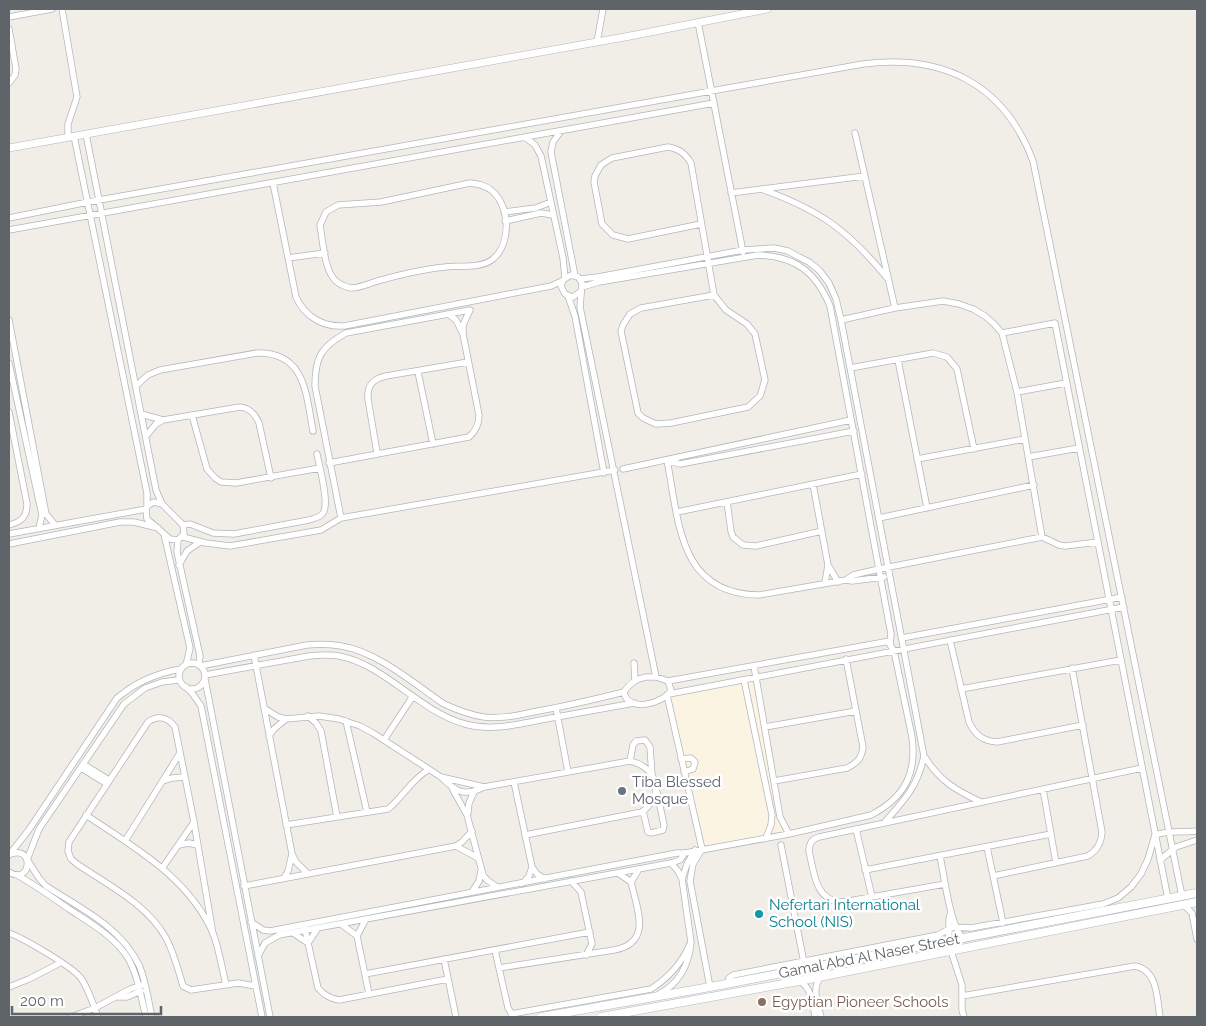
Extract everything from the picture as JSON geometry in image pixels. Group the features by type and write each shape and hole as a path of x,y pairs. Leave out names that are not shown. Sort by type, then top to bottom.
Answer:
{"main road":[{"name":"Gamal Abd Al Naser Street","path":"541,1017 710,987 804,964 947,941 1197,893"},
{"name":"Gamal Abd Al Naser Street","path":"601,1017 636,1014 1197,902"},
{"path":"1065,918 1064,924 1066,928"},
{"path":"1050,921 1052,931"}],"street":[{"path":"9,17 52,9"},
{"path":"62,9 78,97 68,124 91,215 146,490 145,514 147,519 164,534 170,539 180,538 218,545 242,544 315,532 341,518 615,470"},
{"path":"597,42 603,9"},
{"path":"9,148 597,42 767,9"},
{"path":"698,22 743,253"},
{"path":"9,29 16,69 15,75 9,83"},
{"path":"9,218 88,202 871,63 887,61 918,63 949,71 970,82 990,95 1012,118 1028,146 1037,176 1182,896"},
{"path":"9,230 714,103"},
{"path":"562,130 553,142 551,152 581,290 580,307 656,677"},
{"path":"855,133 895,308"},
{"path":"86,134 156,490 162,504 183,525 185,531 176,549 200,656 199,665 205,672 244,886 271,1016"},
{"path":"525,137 535,145 541,156 563,258 562,290 568,296 575,316 604,473"},
{"path":"701,224 628,239 613,235 602,224 594,182 597,170 606,160 612,158 668,147 679,150 688,158 690,163 714,295 726,310 748,324 755,334 765,380 760,396 748,407 663,424 649,422 638,413 621,330 623,324 630,314 642,308 714,295"},
{"path":"731,193 865,176"},
{"path":"273,183 296,297 301,307 313,318 323,324 334,326 344,326 545,288 572,276 577,278 604,279 774,248 788,251 809,262 830,283 841,320 924,756 915,786 884,823"},
{"path":"470,183 481,184 490,189 498,196 504,212 506,235 503,244 493,259 485,264 421,270 352,288 343,286 330,275 320,225 326,212 338,205 381,202 470,183"},
{"path":"761,189 791,200 820,214 845,233 868,255 889,280"},
{"path":"504,212 536,208 551,202"},
{"path":"505,221 541,213 553,215"},
{"path":"251,922 263,930 270,931 305,927 472,892 789,834 870,815 888,804 903,790 913,764 914,751 894,651 890,646 892,634 830,306 818,282 797,264 785,259 743,253"},
{"path":"288,258 325,254"},
{"path":"568,296 577,295 581,290 604,279"},
{"path":"107,297 118,295"},
{"path":"841,320 933,302 960,304 984,316 1002,333 1017,392 1042,537"},
{"path":"341,518 315,386 315,370 320,354 332,341 346,334 470,310 465,317 463,334"},
{"path":"330,463 469,437 477,427 479,415 463,334 456,320 448,314"},
{"path":"9,320 44,515 39,528"},
{"path":"1002,333 1055,323 1168,899"},
{"path":"136,386 148,375 160,370 257,353 267,353 285,360 299,373 304,383 313,431"},
{"path":"850,368 932,353 947,358 953,363 959,376 974,449"},
{"path":"898,360 927,508"},
{"path":"378,453 367,391 371,383 378,378 468,362"},
{"path":"9,365 44,515 54,525"},
{"path":"418,372 433,444"},
{"path":"1017,392 1066,383"},
{"path":"14,387 21,386"},
{"path":"146,436 156,424 163,420 240,407 249,410 259,423 271,478"},
{"path":"9,412 27,509 26,515 20,521 9,524"},
{"path":"142,414 163,420"},
{"path":"192,415 207,469 221,482 232,484 320,468"},
{"path":"623,468 851,420"},
{"path":"667,460 680,464 854,431"},
{"path":"917,459 1025,439"},
{"path":"1028,457 1079,448"},
{"path":"183,525 190,524 213,533 234,534 321,516 326,506 317,454"},
{"path":"667,460 685,547 691,560 704,575 720,587 746,595 759,595 838,582 846,580 853,575 888,567 1042,537 1065,546 1098,542"},
{"path":"677,512 862,474"},
{"path":"813,484 828,565 825,583"},
{"path":"878,518 1034,485"},
{"path":"9,534 146,508 154,502 162,504"},
{"path":"727,502 733,537 743,545 756,546 822,531"},
{"path":"321,516 328,526"},
{"path":"9,544 120,522 134,522 158,528"},
{"path":"164,534 190,648 189,656 178,674 178,680 192,693 201,706 262,1017"},
{"path":"179,565 187,551 200,542"},
{"path":"828,565 838,582"},
{"path":"846,580 852,581 890,576"},
{"path":"902,638 1122,597"},
{"path":"186,687 197,687 205,677 324,654 340,656 370,668 452,720 481,727 510,726 634,703 652,702 668,694 1124,607"},
{"path":"950,640 969,722 972,729 983,739 997,742 1083,725"},
{"path":"9,855 28,831 117,698 133,686 150,677 192,664 199,665 306,645 324,644 341,646 375,656 444,704 469,714 496,718 556,708 624,692 635,680 644,677 656,677 668,681 890,641"},
{"path":"254,655 292,854 301,868 308,874"},
{"path":"774,781 854,765 862,754 863,747 846,660"},
{"path":"962,689 1121,660"},
{"path":"634,663 635,680"},
{"path":"754,666 780,819 789,834"},
{"path":"994,876 1088,856 1099,847 1102,840 1072,668"},
{"path":"11,873 26,870 27,860 39,829 124,704 154,685 178,680"},
{"path":"744,680 772,815 771,825 766,838"},
{"path":"668,681 671,690 668,694 698,850 692,864 690,881 710,987"},
{"path":"624,692 625,697 634,703"},
{"path":"384,740 413,696"},
{"path":"264,708 278,717 286,719 308,716 331,718 360,726 441,777 484,787"},
{"path":"556,708 568,772"},
{"path":"765,727 856,712"},
{"path":"308,716 316,723 321,732 337,817"},
{"path":"226,985 213,934 176,727 172,722 163,718 152,719 148,722 69,842 68,851 71,859 136,904 147,914 165,936 183,986 191,990 226,985 238,983 256,986"},
{"path":"321,732 324,723 331,718"},
{"path":"270,736 286,719"},
{"path":"346,721 367,812"},
{"path":"757,741 767,739"},
{"path":"630,761 633,745 636,741 645,740 650,747 652,775 664,825 663,830 648,832 643,811"},
{"path":"125,841 180,753"},
{"path":"924,756 941,779 952,788 981,802"},
{"path":"681,759 690,758 695,761 694,768 684,772"},
{"path":"452,788 459,791 474,792 484,787 630,761 639,763 652,775"},
{"path":"82,766 108,782"},
{"path":"945,884 838,902 825,897 818,888 809,850 811,842 816,838 856,829 1142,768"},
{"path":"286,825 388,809 414,780 428,770"},
{"path":"163,780 185,777"},
{"path":"441,777 452,788 462,803 472,831 481,869 487,880 497,888"},
{"path":"514,782 532,867 537,874 545,879"},
{"path":"525,835 643,811 655,798 656,788"},
{"path":"1043,789 1056,863"},
{"path":"467,816 469,803 474,792"},
{"path":"86,815 162,867 186,891 213,934"},
{"path":"162,867 194,822"},
{"path":"856,829 872,897"},
{"path":"244,886 456,846 472,831"},
{"path":"1155,835 1169,832 1197,831"},
{"path":"1182,833 1181,839 1184,844"},
{"path":"865,870 1051,834"},
{"path":"781,845 804,964 938,935 953,927 968,929 1103,904 1118,898 1131,887 1141,874 1148,859 1155,835"},
{"path":"1160,860 1172,850 1197,840"},
{"path":"177,846 185,843 197,846"},
{"path":"456,846 478,858"},
{"path":"987,847 1003,923"},
{"path":"682,879 687,864 698,850"},
{"path":"9,855 17,852 22,853 46,886 106,925 122,938 140,966 146,1017"},
{"path":"258,956 261,949 272,938 293,933 305,927 318,928 341,924 671,863 680,860 685,853"},
{"path":"284,878 288,871 292,854"},
{"path":"940,856 951,913 949,917 953,927 963,938"},
{"path":"652,998 670,987 683,971 688,962 691,942 682,879 671,863"},
{"path":"232,866 240,865"},
{"path":"523,883 529,876 532,867"},
{"path":"472,892 479,881 481,869"},
{"path":"499,968 586,955 630,945 639,934 640,926 631,882 639,869"},
{"path":"11,873 110,937 128,959 143,988 152,1017"},
{"path":"579,873 580,880"},
{"path":"618,873 631,882"},
{"path":"581,892 588,878"},
{"path":"571,882 581,892 590,932 592,944 586,955"},
{"path":"1184,905 1191,910 1196,920 1197,940"},
{"path":"366,919 357,936 369,994"},
{"path":"341,924 357,936"},
{"path":"305,927 318,988 331,998 339,1000 448,979"},
{"path":"947,941 953,927"},
{"path":"308,943 318,928"},
{"path":"365,974 590,932"},
{"path":"9,933 70,968 79,976 86,986 98,1017"},
{"path":"293,933 308,943"},
{"path":"495,950 508,1008 512,1015 651,989 679,964 691,942"},
{"path":"592,944 602,952"},
{"path":"951,951 961,980 964,1017"},
{"path":"444,959 456,1017"},
{"path":"9,987 29,980 60,963"},
{"path":"962,996 1135,966 1145,969 1152,977 1160,1017"},
{"path":"238,983 254,974"},
{"path":"815,1017 813,993 821,976"},
{"path":"799,981 813,993 820,1017"},
{"path":"71,1017 95,1008 130,989 143,988"}],"shaded area":[{"path":"758,676 782,834 702,849 669,694"}],"place":[{"name":"Tiba Blessed Mosque","path":"622,791"},
{"name":"Nefertari International School (NIS)","path":"759,914"},
{"name":"Egyptian Pioneer Schools","path":"762,1002"}]}
